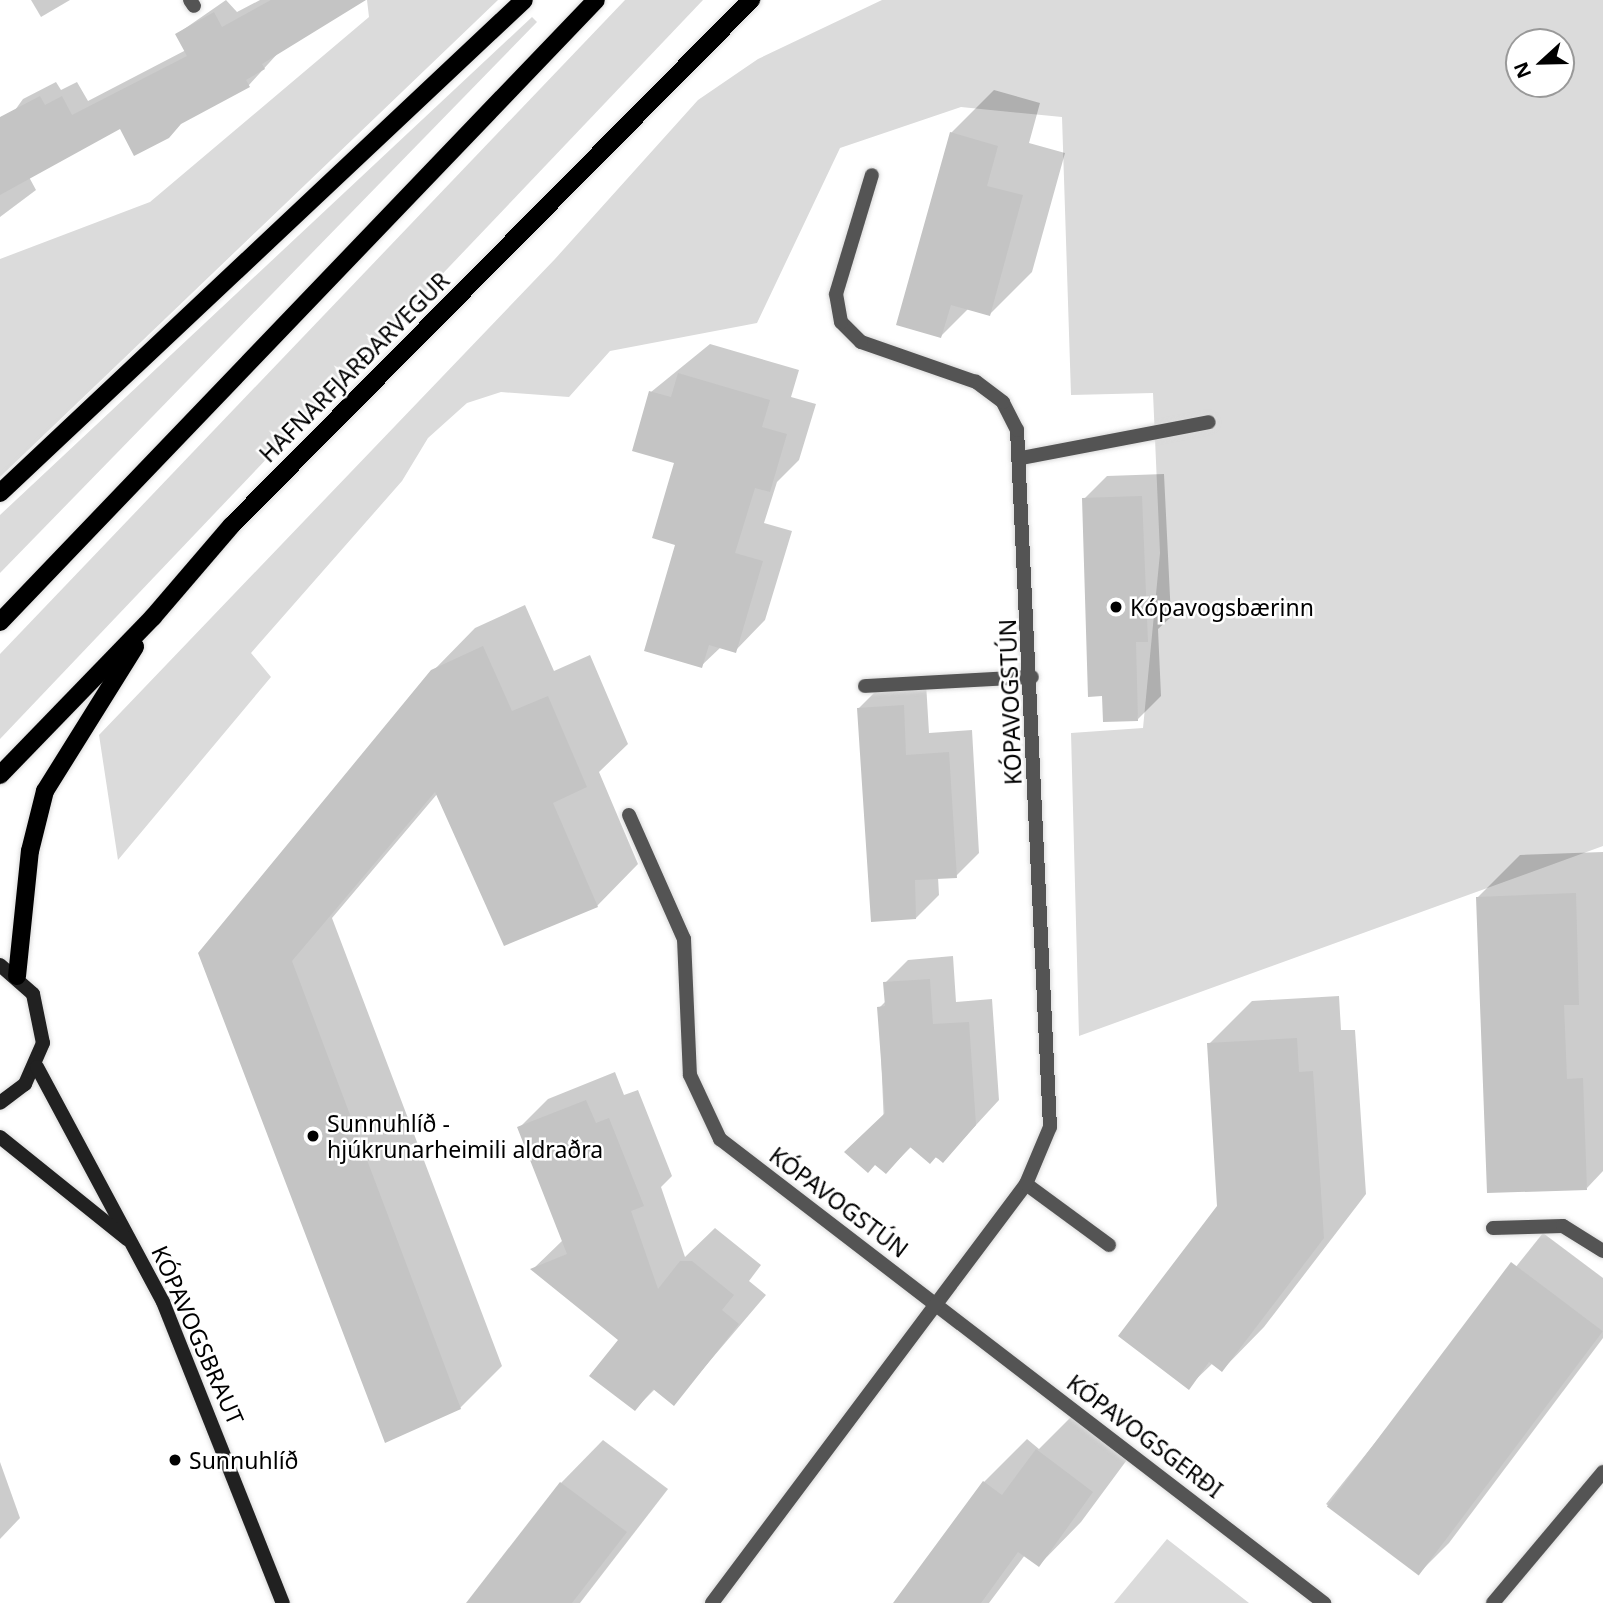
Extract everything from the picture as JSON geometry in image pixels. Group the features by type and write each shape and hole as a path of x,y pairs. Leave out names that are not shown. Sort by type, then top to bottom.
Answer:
{"main road":[{"path":"0,493 524,0"},
{"path":"0,622 596,0"},
{"name":"HAFNARFJARÐARVEGUR","path":"0,775 153,617 231,526 751,0"},
{"path":"17,975 30,851 45,791 153,617"}],"street":[{"name":"KÓPAVOGSTÚN","path":"712,1603 937,1307 1026,1184 1050,1127 1021,458 1012,415 990,391 861,342 841,322 836,294 872,175"},
{"path":"1021,458 1209,422"},
{"path":"864,686 1032,677"},
{"name":"KÓPAVOGSTÚN","path":"629,815 684,939 690,1075 706,1119 739,1156 937,1307"},
{"path":"0,965 17,975 42,1018 37,1067 0,1103"},
{"name":"KÓPAVOGSBRAUT","path":"37,1067 131,1242 189,1365 283,1603"},
{"name":"KÓPAVOGSBRAUT","path":"0,1138 131,1242"},
{"path":"1026,1184 1109,1245"},
{"path":"1493,1228 1563,1226 1603,1251"},
{"name":"KÓPAVOGSGERÐI","path":"937,1307 1324,1603"},
{"path":"1493,1603 1603,1472"}],"shaded area":[{"path":"367,0 498,0 0,477 0,259 150,202 369,17"},
{"path":"625,0 703,0 0,739 0,654"},
{"path":"882,0 1603,0 1603,846 1079,1036 1071,733 1143,728 1160,553 1153,393 1071,395 1062,117 961,107 840,148 757,323 610,351 569,397 501,392 467,403 428,438 402,481 251,653 271,677 118,860 99,735 555,259 698,100 758,59"},
{"path":"532,17 537,22 0,573 0,515"},
{"path":"1167,1539 1249,1603 1114,1603"}],"building":[{"path":"271,0 366,0 262,64 265,69 246,80 250,87 181,124 169,138 134,156 120,129 0,195 0,117 40,96 45,105 62,96 72,115 187,56 175,34 214,12 222,27"},
{"path":"950,132 998,146 987,186 1023,195 990,316 951,305 941,338 896,325"},
{"path":"678,373 770,400 762,427 787,434 770,492 755,488 735,553 763,561 736,653 709,645 702,668 644,651 675,545 652,538 674,463 632,451 649,391 671,397"},
{"name":"Kópavogsbærinn","path":"1142,496 1148,642 1136,642 1138,721 1103,722 1102,696 1088,697 1082,498"},
{"name":"Sunnuhlíð - hjúkrunarheimili aldraðra","path":"483,646 512,711 548,696 587,787 553,803 598,907 504,946 435,792 292,961 461,1409 385,1443 198,953 431,670"},
{"path":"904,705 906,755 949,752 957,878 915,880 916,919 871,922 857,708"},
{"path":"1576,893 1579,1005 1564,1005 1567,1079 1583,1078 1587,1190 1487,1193 1476,897"},
{"path":"930,979 933,1024 969,1022 976,1125 943,1163 936,1157 930,1164 910,1147 886,1174 875,1165 868,1173 844,1152 885,1113 877,1007 885,1006 883,982"},
{"path":"1297,1038 1299,1072 1313,1071 1324,1238 1222,1372 1209,1362 1189,1390 1118,1336 1217,1206 1207,1043"},
{"path":"586,1100 596,1123 609,1118 644,1206 631,1211 658,1289 680,1261 692,1261 734,1295 722,1310 739,1324 674,1406 653,1389 635,1411 589,1376 618,1340 530,1269 567,1254 517,1127"},
{"path":"1511,1262 1603,1331 1419,1576 1327,1506"},
{"path":"1036,1449 1093,1492 1039,1567 1018,1552 981,1603 893,1603 983,1481 1002,1495"},
{"path":"560,1482 627,1532 572,1603 466,1603"}],"place":[{"name":"Kópavogsbærinn","path":"1116,607"},
{"name":"Sunnuhlíð - hjúkrunarheimili aldraðra","path":"313,1136"},
{"name":"Sunnuhlíð","path":"175,1460"}]}
